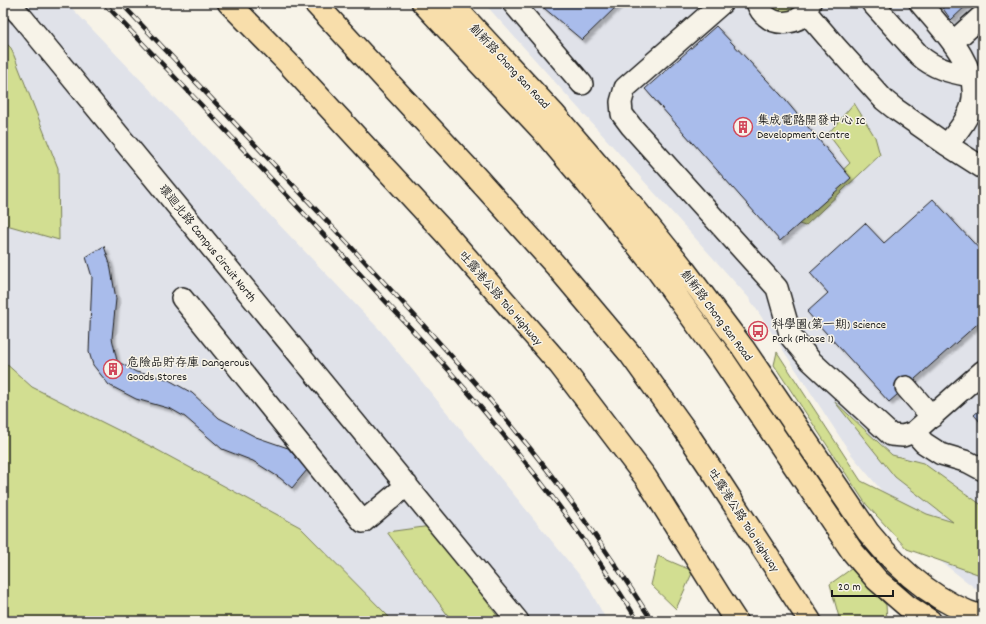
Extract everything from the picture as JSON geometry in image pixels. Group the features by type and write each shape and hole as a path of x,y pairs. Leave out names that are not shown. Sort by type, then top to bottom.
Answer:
{"main road":[{"name":"吐露港公路 Tolo Highway","path":"230,3 287,62 445,233 560,365 646,478 736,621"},
{"name":"吐露港公路 Tolo Highway","path":"316,3 557,267 631,355 701,454 810,621"},
{"name":"創新路 Chong San Road","path":"423,3 542,130 658,271 723,360 852,551 877,580 907,606 930,621"},
{"name":"創新路 Chong San Road","path":"451,3 553,113 632,205 682,268 740,345 868,532 881,548 908,574 938,597 966,611 983,617"}],"street":[{"name":"環迴北路 Campus Circuit North","path":"8,3 21,16 518,621"},
{"path":"513,3 582,84"},
{"path":"722,3 625,88 621,102 622,114 631,126 777,288 791,337 812,361 891,435 904,436 914,432 983,371"},
{"path":"758,3 760,10 766,17 774,21 782,22 791,22 799,18 808,7 836,47 884,100 947,145 983,168"},
{"path":"872,3 926,61 944,70 970,76"},
{"path":"920,3 960,52 970,76 973,89 972,103 964,122 947,145"},
{"path":"953,42 983,15"},
{"path":"182,298 362,522 407,485"},
{"path":"906,387 932,417"},
{"path":"914,432 924,443 941,454 968,462 983,470"}],"shaded area":[{"path":"3,3 67,3 379,329 586,583 607,621 3,621"},
{"path":"484,3 983,3 983,592 979,591 940,561 851,454 749,298"}],"green space":[{"path":"767,3 798,3 795,8 785,13 774,11"},
{"path":"3,40 11,48 58,168 59,240 3,224"},
{"path":"854,103 875,137 880,155 805,226 790,221 850,163 828,134"},
{"path":"777,352 861,481 927,514 953,522 895,477 834,401 892,455 923,463 983,506 983,576 907,549 866,504 774,365"},
{"path":"3,361 32,387 150,446 300,527 393,621 3,621"},
{"path":"431,526 501,621 452,621 387,532"},
{"path":"658,556 693,571 676,609 651,585"},
{"path":"851,569 886,605 887,621 840,621 830,584"}],"building":[{"path":"538,3 620,3 582,40"},
{"path":"939,3 969,3 951,20"},
{"name":"集成電路開發中心 IC Development Centre","path":"716,26 781,95 851,178 780,241 645,89"},
{"path":"933,199 983,253 983,319 889,402 807,312 828,293 810,273 865,223 884,243"},
{"name":"危險品貯存庫 Dangerous Goods Stores","path":"104,246 110,264 116,299 112,338 117,361 136,372 167,379 192,393 219,418 256,437 288,448 307,470 292,488 280,478 253,461 222,449 185,417 171,409 136,399 109,385 93,365 89,352 92,277 86,257"},
{"path":"983,407 983,425 974,415"}],"railway":[{"path":"104,3 306,215 460,383 516,451 580,534 638,621"},
{"path":"121,3 348,243 432,334 500,411 570,500 604,548 652,621"}],"place":[{"name":"集成電路開發中心 IC Development Centre","path":"743,127"},
{"name":"科學園(第一期) Science Park (Phase 1)","path":"758,331"},
{"name":"危險品貯存庫 Dangerous Goods Stores","path":"113,369"}]}
